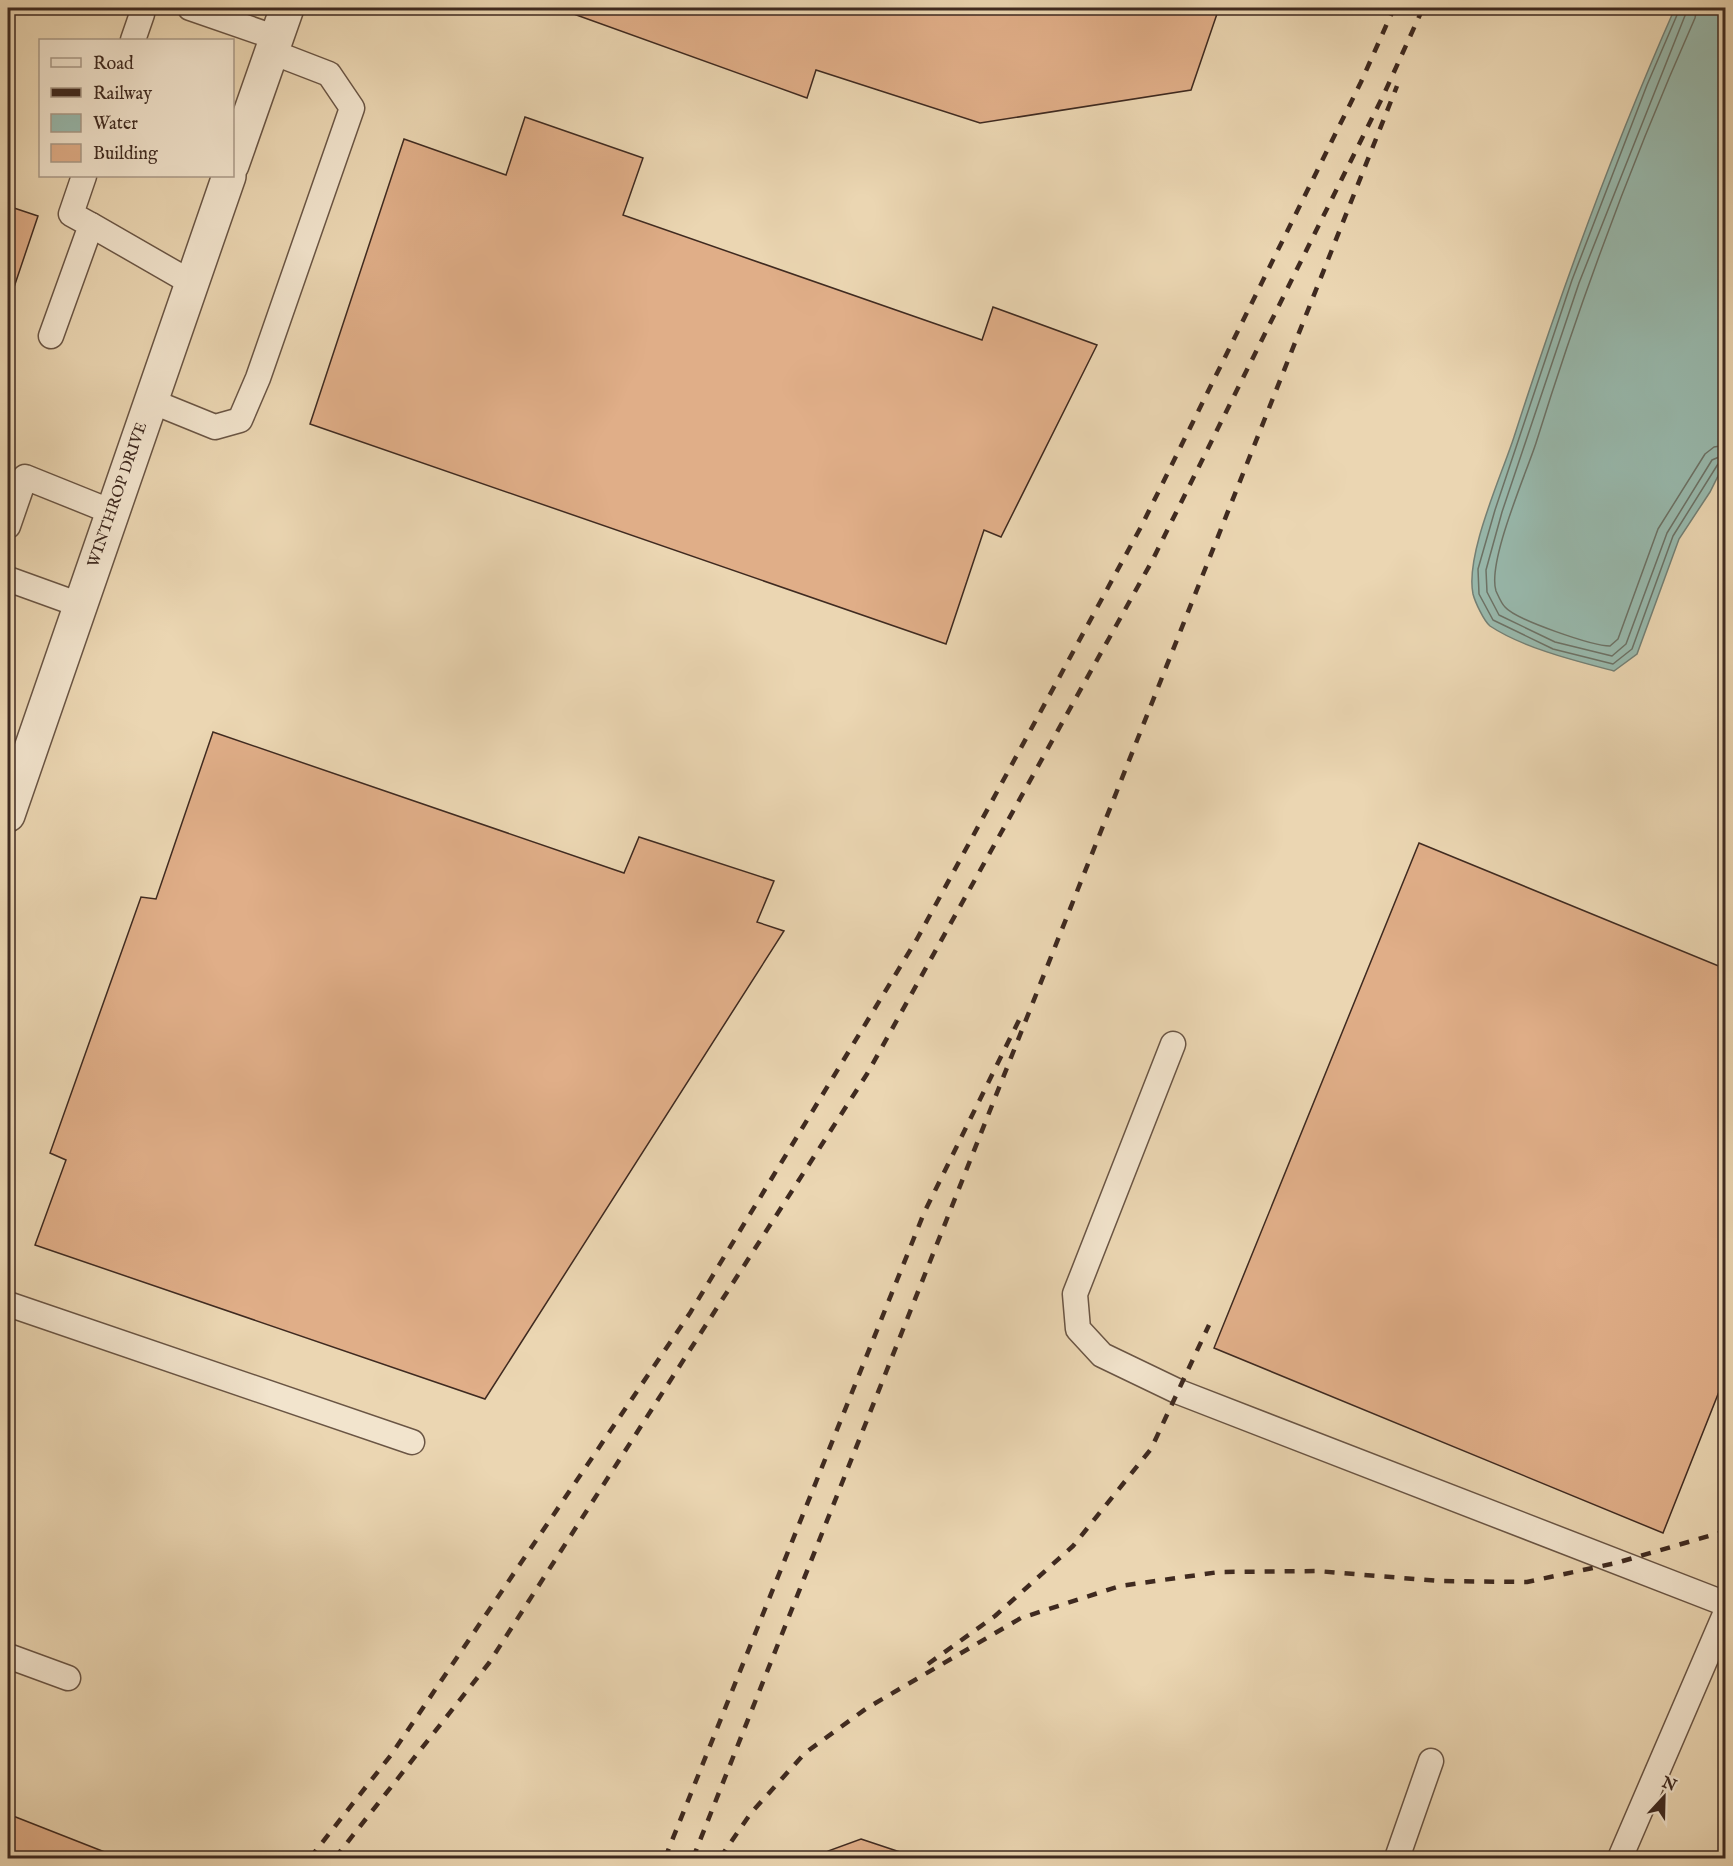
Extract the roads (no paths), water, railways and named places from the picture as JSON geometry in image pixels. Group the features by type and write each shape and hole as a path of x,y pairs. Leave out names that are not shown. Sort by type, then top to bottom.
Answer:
{"street":[{"path":"234,159 287,8"},
{"name":"WINTHROP DRIVE","path":"8,815 229,177"}],"lane":[{"path":"151,401 215,427 240,420 258,378 352,108 329,74 274,45 190,8"},
{"path":"133,39 136,10"},
{"path":"84,177 71,214 192,283"},
{"path":"51,336 91,225"},
{"path":"8,526 25,477 112,512"},
{"path":"8,579 80,605"},
{"path":"1173,1044 1075,1294 1078,1329 1102,1355 1190,1396 1725,1604"},
{"path":"8,1304 412,1442"},
{"path":"1620,1858 1725,1612"},
{"path":"8,1656 68,1678"},
{"path":"1397,1858 1431,1761"}],"water":[{"path":"1675,8 1725,8 1725,462 1710,492 1679,539 1637,654 1614,671 1534,647 1490,626 1474,597 1472,578 1474,559 1486,516 1569,274 1630,114"}],"railway":[{"path":"310,1858 391,1755 690,1313 917,939 1142,525 1361,82 1394,8"},
{"path":"335,1858 489,1663 867,1074 1152,561 1384,94 1423,8"},
{"path":"693,1858 1397,86"},
{"path":"665,1858 924,1213 1021,1016"},
{"path":"928,1664 995,1616 1073,1546 1151,1449 1209,1325"},
{"path":"720,1858 751,1813 805,1753 867,1708 1021,1618 1120,1586 1219,1572 1317,1571 1439,1581 1527,1582 1616,1563 1726,1531"}]}
